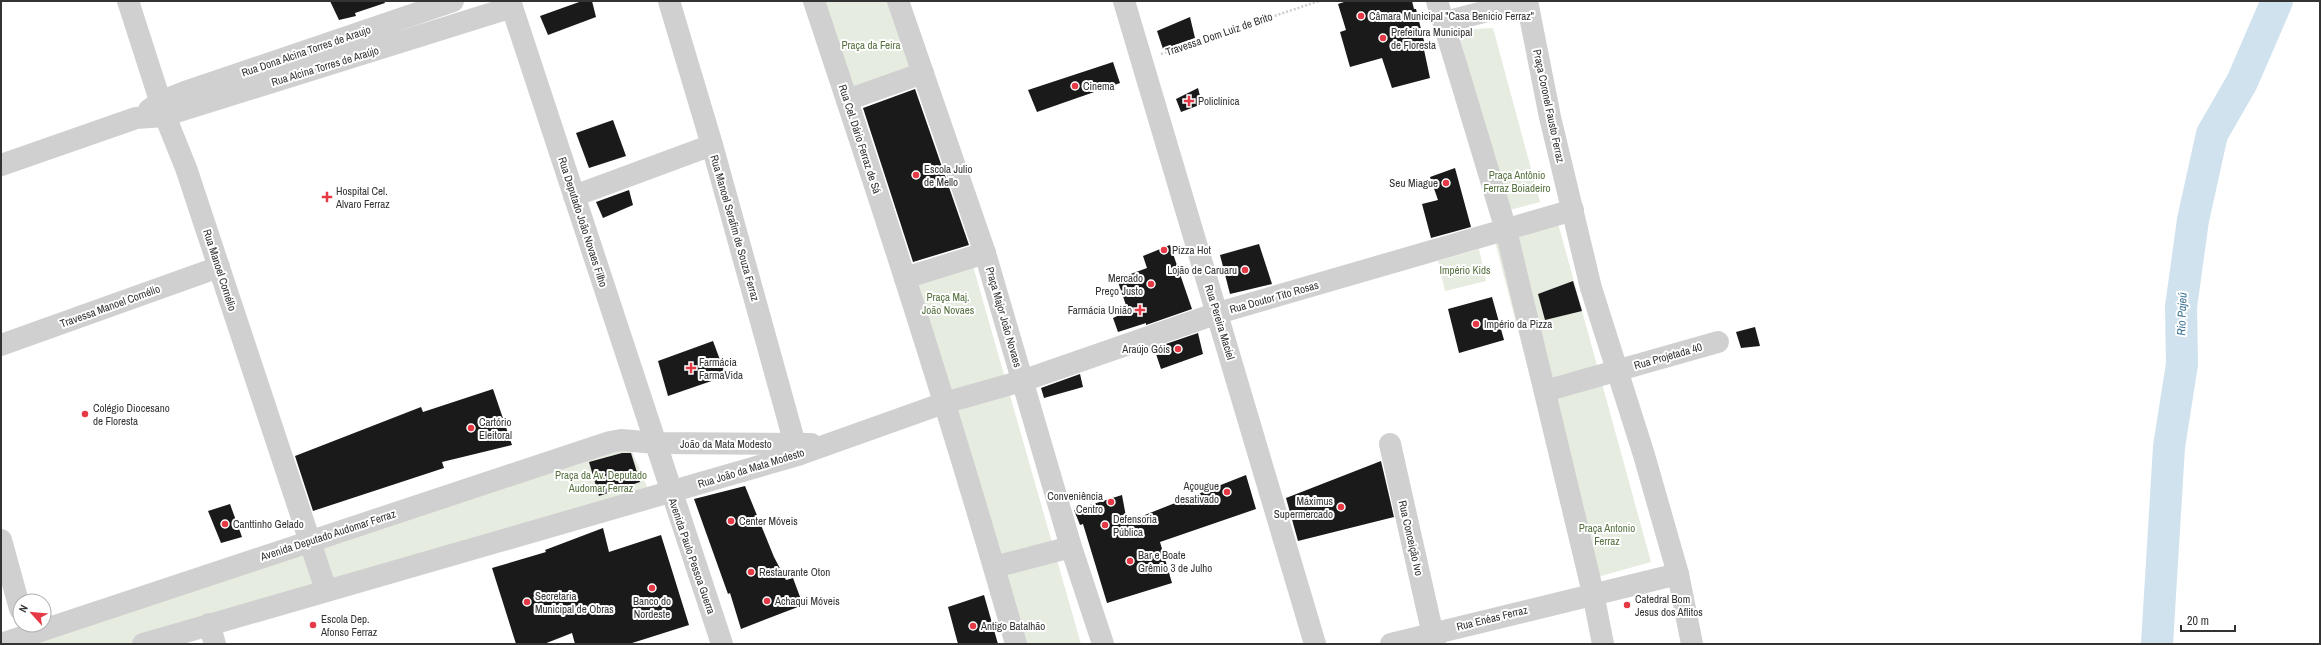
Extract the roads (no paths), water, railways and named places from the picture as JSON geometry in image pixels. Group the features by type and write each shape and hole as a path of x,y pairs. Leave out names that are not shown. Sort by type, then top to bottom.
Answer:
{"street":[{"name":"Rua Manoel Cornélio","path":"128,1 162,109 186,168 308,541 326,590"},
{"name":"Rua Dona Alcina Torres de Araujo","path":"324,55 453,1"},
{"name":"Rua Manoel Serafim de Souza Ferraz","path":"669,1 712,145 797,450"},
{"name":"Rua Cel. Dário Ferraz de Sá","path":"814,1 905,278"},
{"path":"898,1 985,253"},
{"name":"Rua Pereira Maciel","path":"1124,1 1218,313 1315,644"},
{"path":"1437,1 1445,22 1506,230 1594,593 1603,644"},
{"path":"1445,22 1527,1"},
{"name":"Praça Coronel Fausto Ferraz","path":"1527,1 1550,117 1573,210"},
{"name":"Rua Alcina Torres de Araújo","path":"1,165 324,55 511,4"},
{"name":"Rua Deputado João Novaes Filho","path":"511,4 663,467"},
{"path":"847,100 923,73"},
{"path":"574,196 712,145"},
{"path":"1573,210 1591,288 1618,371 1678,574 1692,644"},
{"name":"Rua Doutor Tito Rosas","path":"944,403 1022,381 1218,313 1573,210"},
{"name":"Praça Major João Novaes","path":"905,278 985,253 1071,547 1103,644"},
{"name":"Travessa Manoel Cornélio","path":"1,345 219,267"},
{"path":"905,278 994,567 1016,644"},
{"name":"Rua Projetada 40","path":"1545,391 1718,342"},
{"name":"Rua João da Mata Modesto","path":"670,492 797,450 831,443 944,403"},
{"name":"Avenida Deputado Audomar Ferraz","path":"52,622 308,541 610,442 627,440 656,443"},
{"name":"João da Mata Modesto","path":"656,443 797,450"},
{"name":"Rua Conceição Ivo","path":"1390,444 1434,638"},
{"name":"Avenida Paulo Pessoa Guerra","path":"663,467 670,492 722,644"},
{"path":"143,644 212,634 326,590 670,492"},
{"path":"1,540 16,593"},
{"path":"994,567 1071,547"},
{"name":"Rua Enéas Ferraz","path":"1391,644 1434,638 1594,593 1678,574"},
{"name":"Avenida Deputado Audomar Ferraz","path":"1,644 21,633"}],"waterway":[{"name":"Rio Pajeú","path":"2157,644 2169,447 2182,364 2181,307 2193,220 2212,134 2242,82 2277,1"}],"place":[{"name":"Câmara Municipal \"Casa Benicio Ferraz\"","path":"1361,16"},
{"name":"Prefeitura Municipal de Floresta","path":"1383,38"},
{"name":"Cinema","path":"1075,86"},
{"name":"Policlínica","path":"1189,101"},
{"name":"Escola Julio de Mello","path":"916,175"},
{"name":"Seu Miague","path":"1446,183"},
{"name":"Hospital Cel. Alvaro Ferraz","path":"327,197"},
{"name":"Pizza Hot","path":"1164,250"},
{"name":"Lojão de Caruaru","path":"1245,270"},
{"name":"Mercado Preço Justo","path":"1151,284"},
{"name":"Farmácia União","path":"1140,310"},
{"name":"Império da Pizza","path":"1476,324"},
{"name":"Araújo Góis","path":"1178,349"},
{"name":"Farmácia FarmaVida","path":"691,368"},
{"name":"Colégio Diocesano de Floresta","path":"85,414"},
{"name":"Cartório Eleitoral","path":"471,428"},
{"name":"Açougue desativado","path":"1227,492"},
{"name":"Conveniência Centro","path":"1111,502"},
{"name":"Máximus Supermercado","path":"1341,507"},
{"name":"Center Móveis","path":"731,521"},
{"name":"Canttinho Gelado","path":"225,524"},
{"name":"Defensoria Pública","path":"1105,525"},
{"name":"Bar e Boate Grêmio 3 de Julho","path":"1130,561"},
{"name":"Restaurante Oton","path":"751,572"},
{"name":"Banco do Nordeste","path":"652,588"},
{"name":"Achaqui Móveis","path":"767,601"},
{"name":"Secretaria Municipal de Obras","path":"527,602"},
{"name":"Catedral Bom Jesus dos Aflitos","path":"1627,605"},
{"name":"Escola Dep. Afonso Ferraz","path":"313,625"},
{"name":"Antigo Batalhão","path":"973,626"}],"park label":[{"name":"Praça da Feira","path":"871,45"},
{"name":"Praça Antônio Ferraz Boiadeiro","path":"1517,181"},
{"name":"Império Kids","path":"1465,270"},
{"name":"Praça Maj. João Novaes","path":"948,303"},
{"name":"Praça da Av. Deputado Audomar Ferraz","path":"601,481"},
{"name":"Praça Antonio Ferraz","path":"1607,534"}]}
